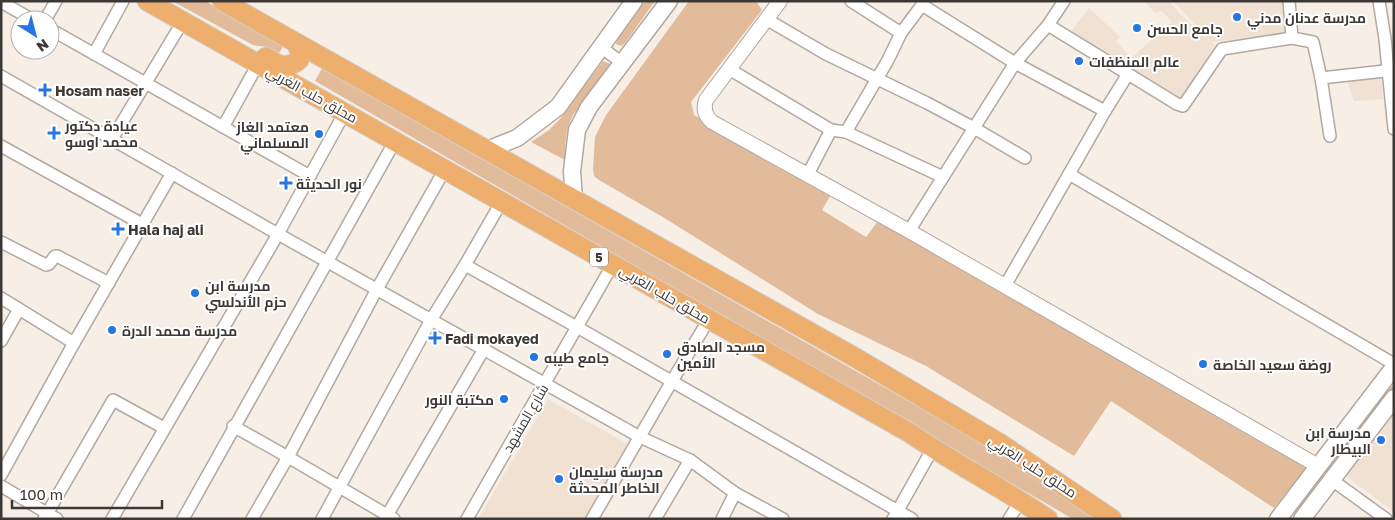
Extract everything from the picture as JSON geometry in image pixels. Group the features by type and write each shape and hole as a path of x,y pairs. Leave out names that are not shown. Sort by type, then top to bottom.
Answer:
{"highway":[{"name":"محلق حلب الغربي","path":"147,1 910,433 1021,500 1048,519"},
{"name":"محلق حلب الغربي","path":"222,1 873,368 1001,444 1112,519"},
{"path":"226,46 253,52 265,57 278,66 294,65 299,60 300,52 296,43"}],"main road":[{"path":"487,150 517,138 558,107 634,1"},
{"path":"574,200 572,171 577,130 589,107 669,1"},
{"path":"1282,517 1318,466 1391,372"},
{"path":"1302,519 1394,398"}],"street":[{"path":"94,54 123,1"},
{"path":"851,1 901,32"},
{"path":"909,231 1015,63 1048,25 1064,1"},
{"path":"1289,1 1292,38"},
{"path":"1379,1 1391,71 1394,129"},
{"path":"1,2 15,10"},
{"path":"775,3 766,19 706,100 704,108 709,119 909,231 1318,466"},
{"path":"846,132 888,60 901,32 922,3 1015,63 1105,111"},
{"path":"766,19 826,54 927,103 1025,158"},
{"path":"112,139 183,21"},
{"path":"1048,25 1183,106 1222,49 1292,38 1313,42 1330,136"},
{"path":"60,35 310,176"},
{"path":"601,47 622,63"},
{"path":"222,126 258,64"},
{"path":"729,69 831,130 846,132 943,177"},
{"path":"1321,78 1391,71"},
{"path":"1005,286 1128,74"},
{"path":"1,76 327,262 640,437 690,460 736,493 783,519"},
{"path":"112,519 278,234 345,112"},
{"path":"808,174 831,130"},
{"path":"183,519 233,426 395,141"},
{"path":"1,146 142,224"},
{"path":"252,519 445,169"},
{"path":"1,475 74,343 172,173"},
{"path":"1069,174 1391,372"},
{"path":"322,519 432,320 502,201"},
{"path":"1,242 46,265 57,256 109,283"},
{"name":"شارع المشهد","path":"468,519 613,264"},
{"path":"465,265 672,380 895,515 912,519"},
{"path":"1,298 74,343"},
{"path":"1,341 19,309"},
{"path":"592,519 709,319"},
{"path":"233,426 288,456 389,517 484,349"},
{"path":"1,486 50,517 113,400 164,428"},
{"path":"895,515 933,448"},
{"path":"655,519 690,460"},
{"path":"1332,480 1386,519"},
{"path":"722,519 736,493"},
{"path":"1010,519 1021,500"}],"shaded area":[{"path":"172,1 205,1 284,45 279,53 267,47 253,45"},
{"path":"645,1 655,1 625,43 621,46 616,44 617,39"},
{"path":"689,1 756,1 762,10 691,102 694,115 832,193 822,210 866,237 878,221 978,276 1308,466 1274,508 1111,401 1074,456 926,366 818,314 666,219 599,180 594,176 593,169 595,137 606,115"},
{"path":"1144,1 1169,1 1181,15 1211,42 1173,1 1284,1 1286,33 1212,42 1215,45 1183,100 1069,34 1089,8 1120,37 1116,41 1131,58 1172,22 1162,11 1155,13"},
{"path":"603,61 610,64 573,115 568,126 565,160 531,142 549,130 560,119"},
{"path":"322,68 949,424 1036,478 1097,519 1073,519 315,81"},
{"path":"1381,76 1383,99 1354,101 1347,81"},
{"path":"1388,383 1394,389 1298,513 1292,508"},
{"path":"548,399 627,444 584,519 478,519"},
{"name":"مدرسة ابن البيطار","path":"1394,406 1394,512 1342,473"}],"place":[{"name":"مدرسة عدنان مدني","path":"1237,17"},
{"name":"جامع الحسن","path":"1137,28"},
{"name":"عالم المنظفات","path":"1079,61"},
{"name":"Hosam naser","path":"45,90"},
{"name":"عيادة دكتور محمد اوسو","path":"54,133"},
{"name":"معتمد الغاز المسلماني","path":"319,134"},
{"name":"نور الحديثة","path":"286,183"},
{"name":"Hala haj ali","path":"118,229"},
{"name":"مدرسة ابن حزم الأندلسي","path":"195,293"},
{"name":"مدرسة محمد الدرة","path":"112,330"},
{"name":"Fadi mokayed","path":"435,338"},
{"name":"مسجد الصادق الأمين","path":"667,354"},
{"name":"جامع طيبه","path":"534,357"},
{"name":"روضة سعيد الخاصة","path":"1203,364"},
{"name":"مكتبة النور","path":"504,399"},
{"name":"مدرسة ابن البيطار","path":"1381,440"},
{"name":"مدرسة سليمان الخاطر المحدثة","path":"559,479"}]}
